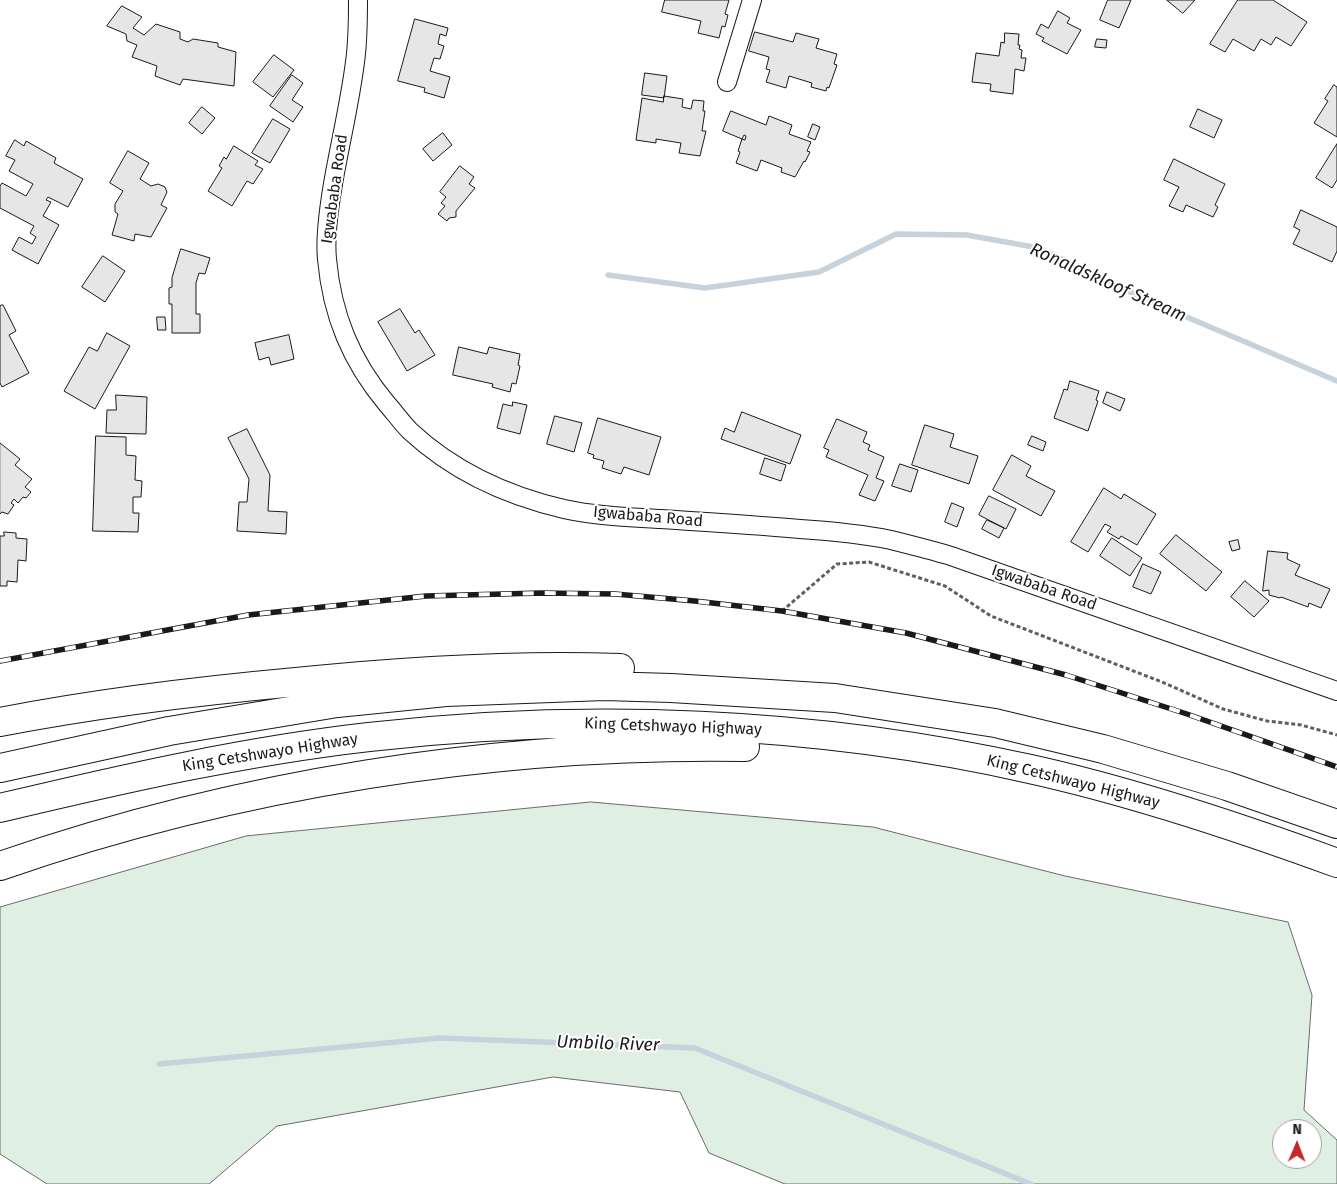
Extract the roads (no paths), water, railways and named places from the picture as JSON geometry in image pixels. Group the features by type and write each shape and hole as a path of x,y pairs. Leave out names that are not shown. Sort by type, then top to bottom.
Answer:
{"highway":[{"path":"0,722 164,696 264,685 393,672 509,668 591,667 696,671 809,690 835,698"},
{"path":"0,768 233,719 337,703 446,692 604,686 731,691 835,698 995,723 1103,749 1227,786 1337,824"},
{"name":"King Cetshwayo Highway","path":"0,808 229,758 292,747 370,737 436,731 565,724 673,725 783,732 872,741 1030,769 1157,802 1337,863"},
{"path":"0,866 77,841 226,802 382,773 478,759 572,750 682,746 826,748 872,741"}],"street":[{"name":"Igwababa Road","path":"358,0 356,61 333,183 329,218 327,257 332,295 343,333 355,359 370,384 409,430 434,450 488,483 517,495 567,509 616,516 801,529 854,535 889,540 951,556 1337,691"},
{"path":"727,82 752,0"}],"waterway":[{"name":"Ronaldskloof Stream","path":"608,275 705,288 819,272 896,234 967,235 1039,248 1149,301 1337,381"},
{"name":"Umbilo River","path":"159,1064 440,1038 695,1048 1031,1184"}],"railway":[{"path":"0,661 248,615 426,596 541,593 615,594 782,611 906,633 1066,675 1187,714 1337,767"}]}
